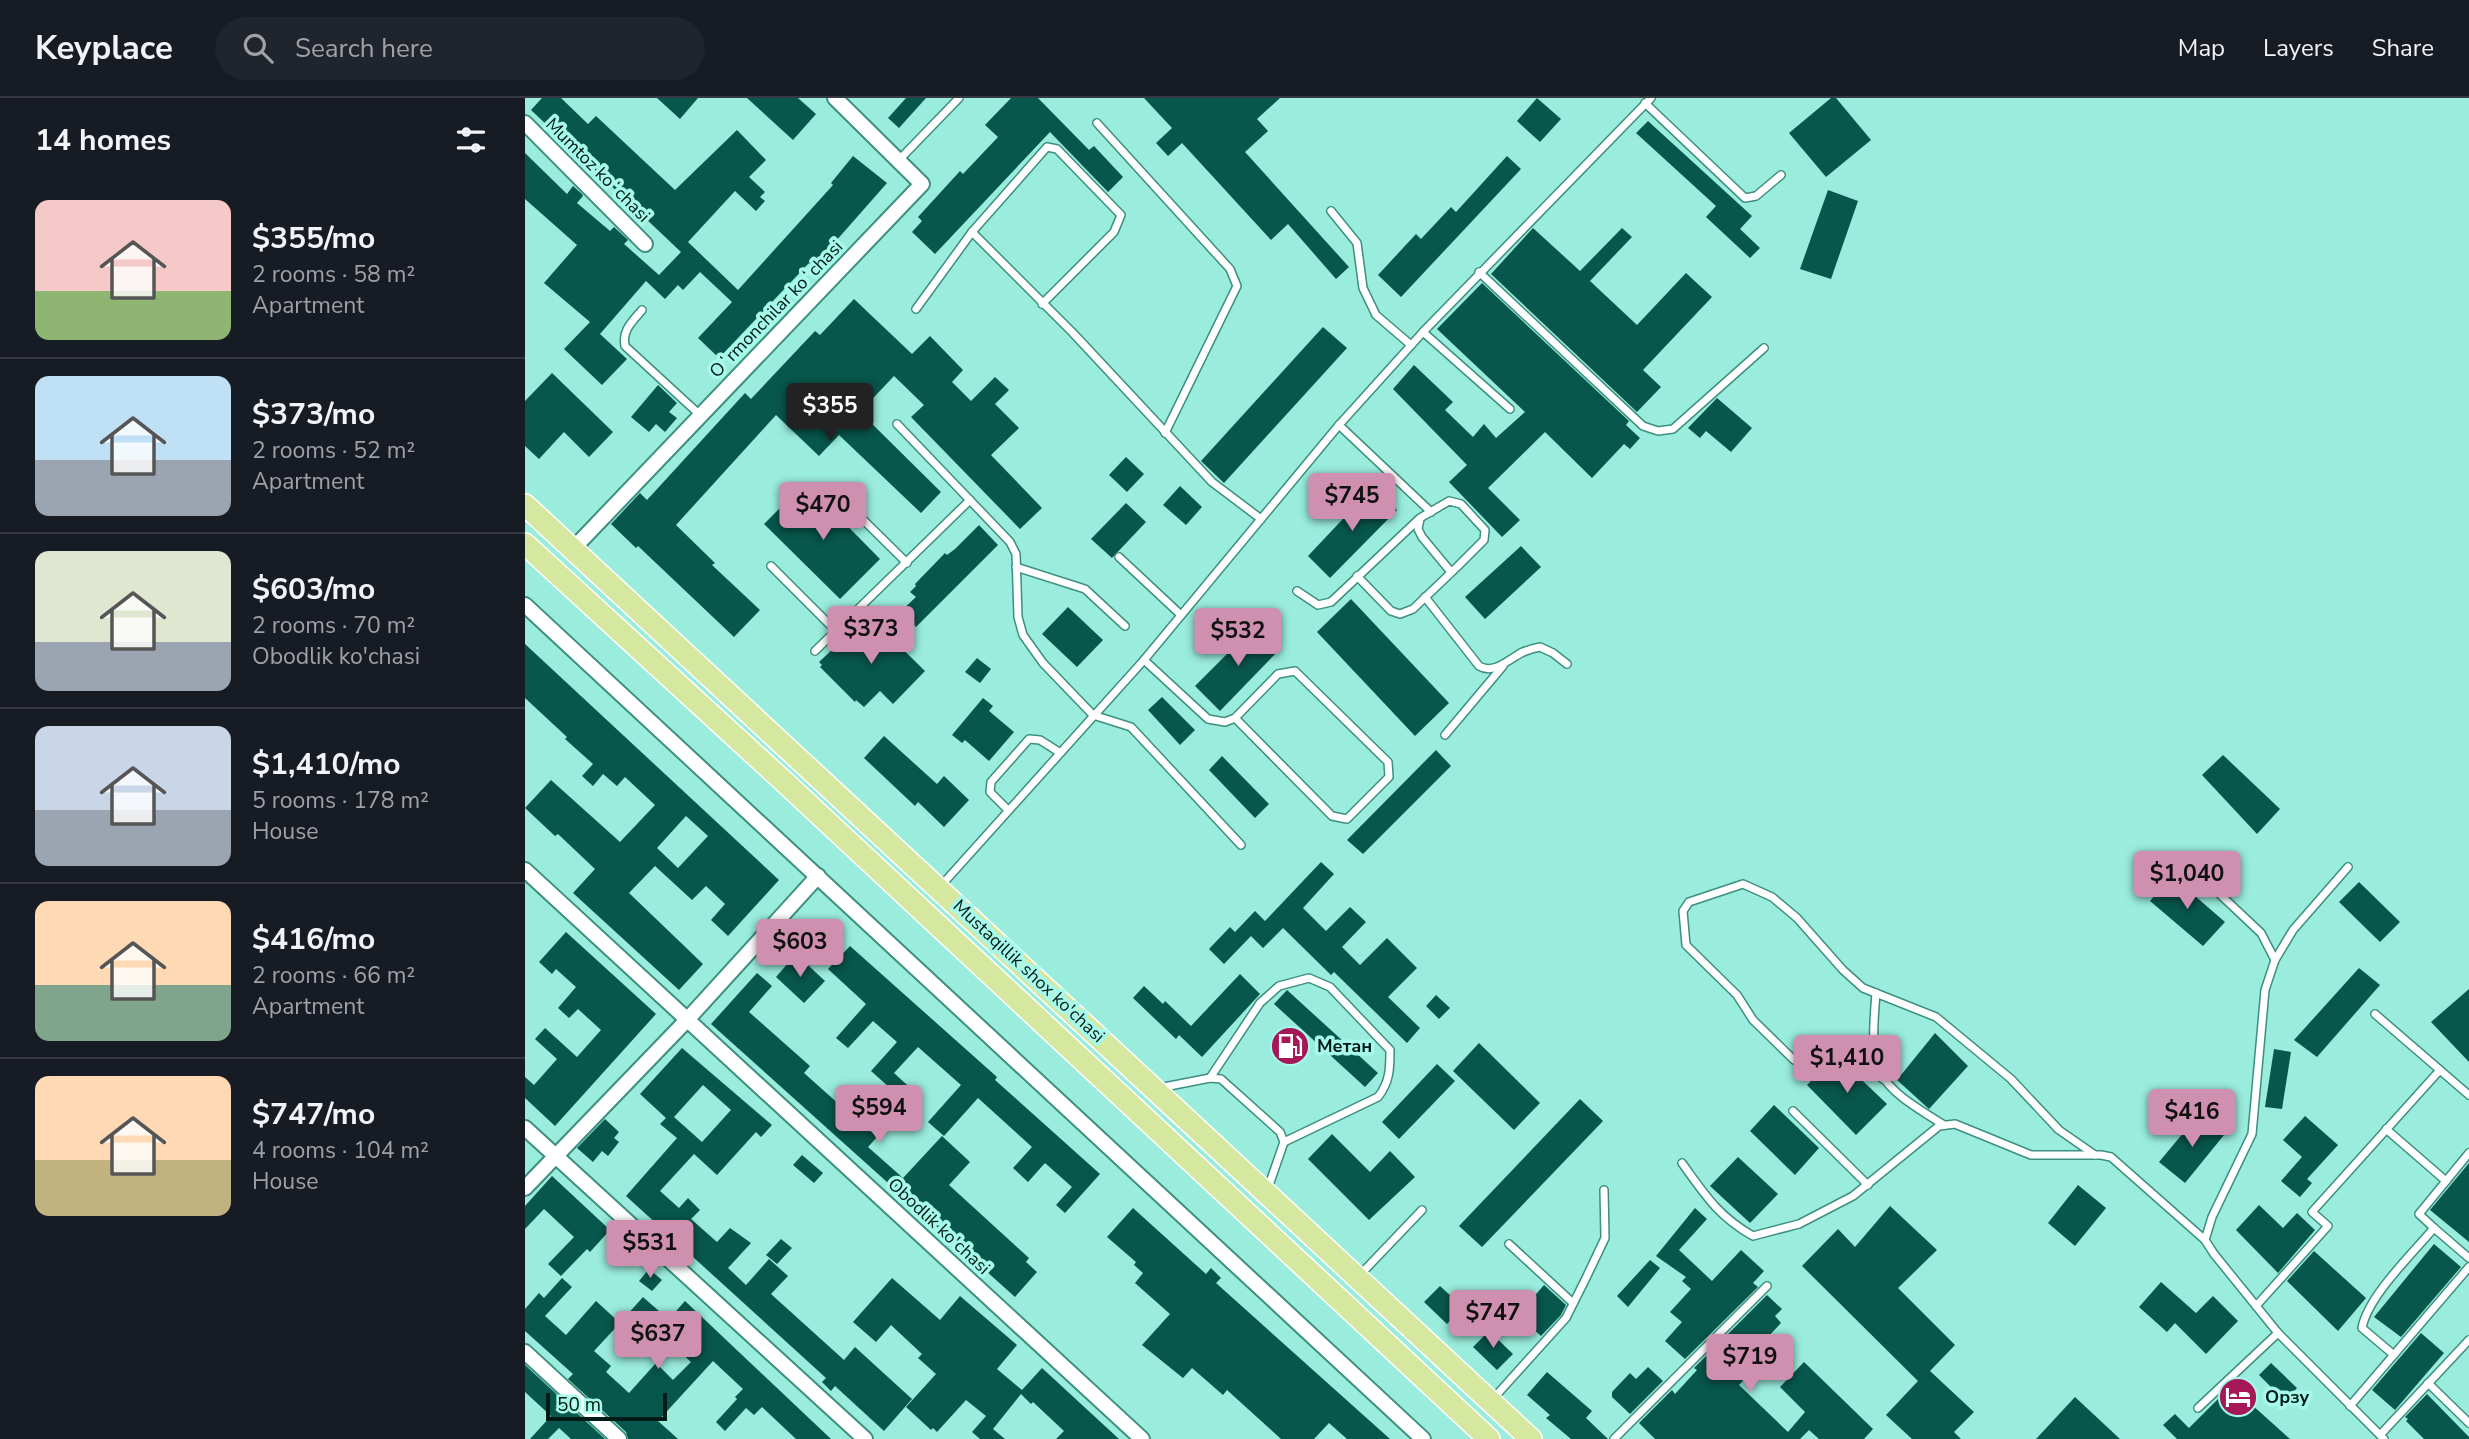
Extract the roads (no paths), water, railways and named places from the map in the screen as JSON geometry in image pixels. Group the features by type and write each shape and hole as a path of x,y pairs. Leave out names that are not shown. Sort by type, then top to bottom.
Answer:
{"main road":[{"name":"Mustaqillik shox ko'chasi","path":"525,505 1531,1439"},
{"name":"Mustaqillik shox ko'chasi","path":"525,544 1489,1439"},
{"path":"779,777 798,758"}],"street":[{"name":"Oʻrmonchilar koʻchasi","path":"572,550 922,184 835,98"},
{"name":"Mumtoz koʻchasi","path":"525,123 645,244"},
{"path":"525,605 1423,1439"},
{"name":"Obodlik ko'chasi","path":"525,870 1142,1439"},
{"path":"525,1188 687,1021 818,876"},
{"path":"525,1128 865,1439"},
{"path":"525,1352 619,1439"}],"lane":[{"path":"899,160 959,98"},
{"path":"939,888 1144,660 1339,425 1411,345 1648,101 1745,198 1756,196 1781,175"},
{"path":"1097,123 1230,269 1237,286 1165,433"},
{"path":"916,309 972,232 1047,147 1057,149 1121,215 1114,232 1042,303"},
{"path":"1331,211 1357,243 1363,288 1376,314 1411,345"},
{"path":"972,232 1212,482 1261,519"},
{"path":"1479,272 1643,426 1658,431 1673,429 1764,348"},
{"path":"642,310 626,330 625,346 700,416"},
{"path":"1423,332 1510,410"},
{"path":"897,424 1010,542 1016,554 1018,617 1023,635 1043,663 1093,715 1131,727 1241,845"},
{"path":"1339,425 1431,512"},
{"path":"832,489 907,563"},
{"path":"814,651 970,500"},
{"path":"1297,591 1318,604 1331,602 1357,576 1420,518 1449,501 1461,503 1485,530 1484,540 1413,609 1401,614 1391,611 1357,576"},
{"path":"1420,518 1418,529 1422,537 1451,572"},
{"path":"1119,557 1181,615"},
{"path":"771,566 836,631"},
{"path":"1016,567 1085,589 1125,626"},
{"path":"1425,597 1479,667 1492,670 1523,652 1540,647 1567,664"},
{"path":"1144,660 1208,719 1225,722 1235,718 1278,674 1295,671 1388,762 1389,777 1347,819 1332,816 1235,718"},
{"path":"1445,735 1507,662"},
{"path":"1009,810 990,792 992,782 1021,748 1029,740 1040,740 1059,752"},
{"path":"2205,1240 2212,1217 2252,1134 2265,990 2275,960 2293,930 2348,867"},
{"path":"1944,1126 1899,1097 1883,1079 1861,1062 1830,1051 1803,1061 1794,1060 1753,1020 1737,995 1686,945 1683,911 1689,902 1744,884 1772,897 1797,918 1843,970 1863,988 1936,1017 2011,1079 2059,1130 2095,1154"},
{"path":"2210,886 2261,933 2275,960"},
{"path":"1210,1078 1260,1003 1279,986 1309,978 1330,987 1390,1050 1386,1087 1378,1097 1283,1142"},
{"path":"1876,993 1874,1057 1883,1079"},
{"path":"2375,1014 2469,1095"},
{"path":"2256,1306 2328,1226 2312,1212 2439,1070"},
{"path":"1155,1089 1210,1078 1221,1079 1280,1132 1283,1142 1267,1192"},
{"path":"1793,1111 1868,1185"},
{"path":"1682,1163 1708,1200 1731,1223 1753,1236 1798,1224 1853,1196 1939,1126 1955,1124 2031,1155 2095,1154 2111,1157 2205,1240 2279,1333 2382,1437 2469,1340"},
{"path":"2386,1129 2446,1181"},
{"path":"2469,1153 2419,1214 2469,1258"},
{"path":"1491,1401 1566,1318 1605,1238 1604,1190"},
{"path":"1358,1277 1422,1210"},
{"path":"2394,1355 2362,1328 2364,1317 2376,1297 2434,1228"},
{"path":"1509,1244 1573,1303"},
{"path":"2350,1406 2469,1267"},
{"path":"1614,1439 1767,1286"},
{"path":"2198,1408 2279,1333"},
{"path":"2428,1383 2469,1423"}],"place":[{"name":"Метан","path":"1290,1046"},
{"name":"Орзу","path":"2238,1397"}]}
